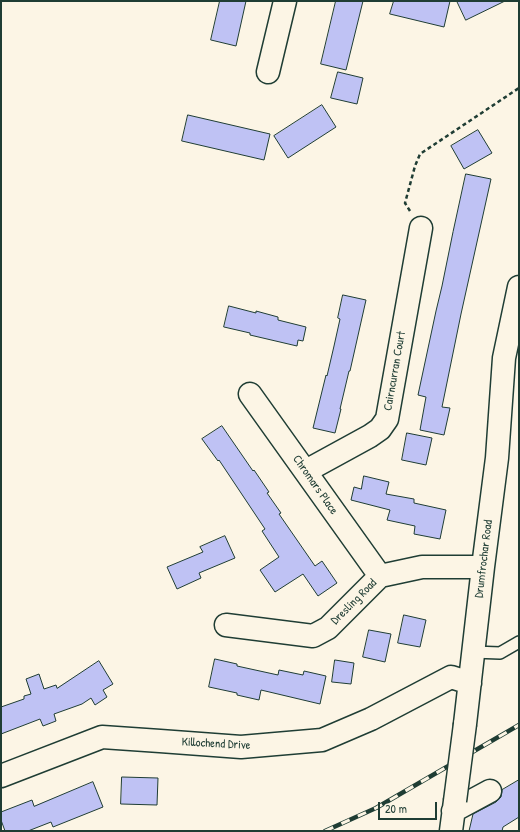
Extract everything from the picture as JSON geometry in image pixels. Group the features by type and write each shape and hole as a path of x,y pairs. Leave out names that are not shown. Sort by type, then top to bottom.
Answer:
{"street":[{"path":"268,72 285,1"},
{"name":"Cairncurran Court","path":"306,471 370,436 380,429 387,420 421,228"},
{"name":"Drumfrochar Road","path":"453,814 466,724 473,652 497,458 504,358 519,287"},
{"name":"Chromars Place","path":"250,394 380,576"},
{"name":"Dresling Road","path":"226,625 313,636 328,628 380,576 422,567 483,567"},
{"name":"Killochend Drive","path":"1,776 102,737 241,747 322,740 371,719 451,677 470,683"},
{"path":"453,814 490,791"}],"lane":[{"path":"473,652 500,653 519,642"}],"path":[{"path":"421,228 405,203 415,166 420,154 519,88"}],"building":[{"path":"220,1 246,1 236,46 211,40"},
{"path":"336,1 363,1 346,70 321,64"},
{"path":"394,1 450,1 444,27 390,14"},
{"path":"457,1 505,1 466,20"},
{"path":"338,72 363,78 357,104 331,98"},
{"path":"322,105 336,127 288,158 274,136"},
{"path":"188,115 270,134 264,160 182,141"},
{"path":"478,130 492,153 464,169 451,146"},
{"path":"466,174 491,179 442,407 450,408 444,435 420,430 426,397 418,395"},
{"path":"343,295 366,300 335,433 313,428 334,346 340,319 338,318"},
{"path":"229,306 278,317 278,320 306,327 303,341 298,340 297,346 224,327"},
{"path":"222,426 269,492 267,493 281,513 279,514 315,566 322,561 337,583 318,596 303,574 275,592 260,570 279,557 262,531 265,529 219,460 218,461 202,439"},
{"path":"407,433 432,438 426,465 402,460"},
{"path":"364,476 389,482 386,494 414,499 414,503 446,510 440,539 414,534 415,526 387,520 390,510 351,500 354,487 361,489"},
{"path":"225,536 235,558 199,573 201,578 177,589 167,567 203,552 200,547"},
{"path":"404,615 426,620 420,647 398,643"},
{"path":"369,630 391,634 385,662 363,657"},
{"path":"215,659 237,664 237,666 278,675 279,670 303,675 304,671 326,676 320,704 261,690 259,700 237,695 237,693 209,687"},
{"path":"335,660 354,663 351,684 332,682"},
{"path":"99,661 113,684 103,690 107,697 95,705 91,698 82,704 54,714 56,721 43,726 40,719 1,734 1,707 24,699 24,696 31,694 26,679 39,674 44,689 56,685 57,688"},
{"path":"122,777 158,778 157,805 121,804"},
{"path":"519,780 519,817 503,827 502,831 469,831 473,814 496,802 501,797 502,790"},
{"path":"93,782 103,807 53,827 51,822 28,831 5,831 1,820 1,812 32,800 34,806"}],"railway":[{"path":"325,831 376,808 519,725"}]}
